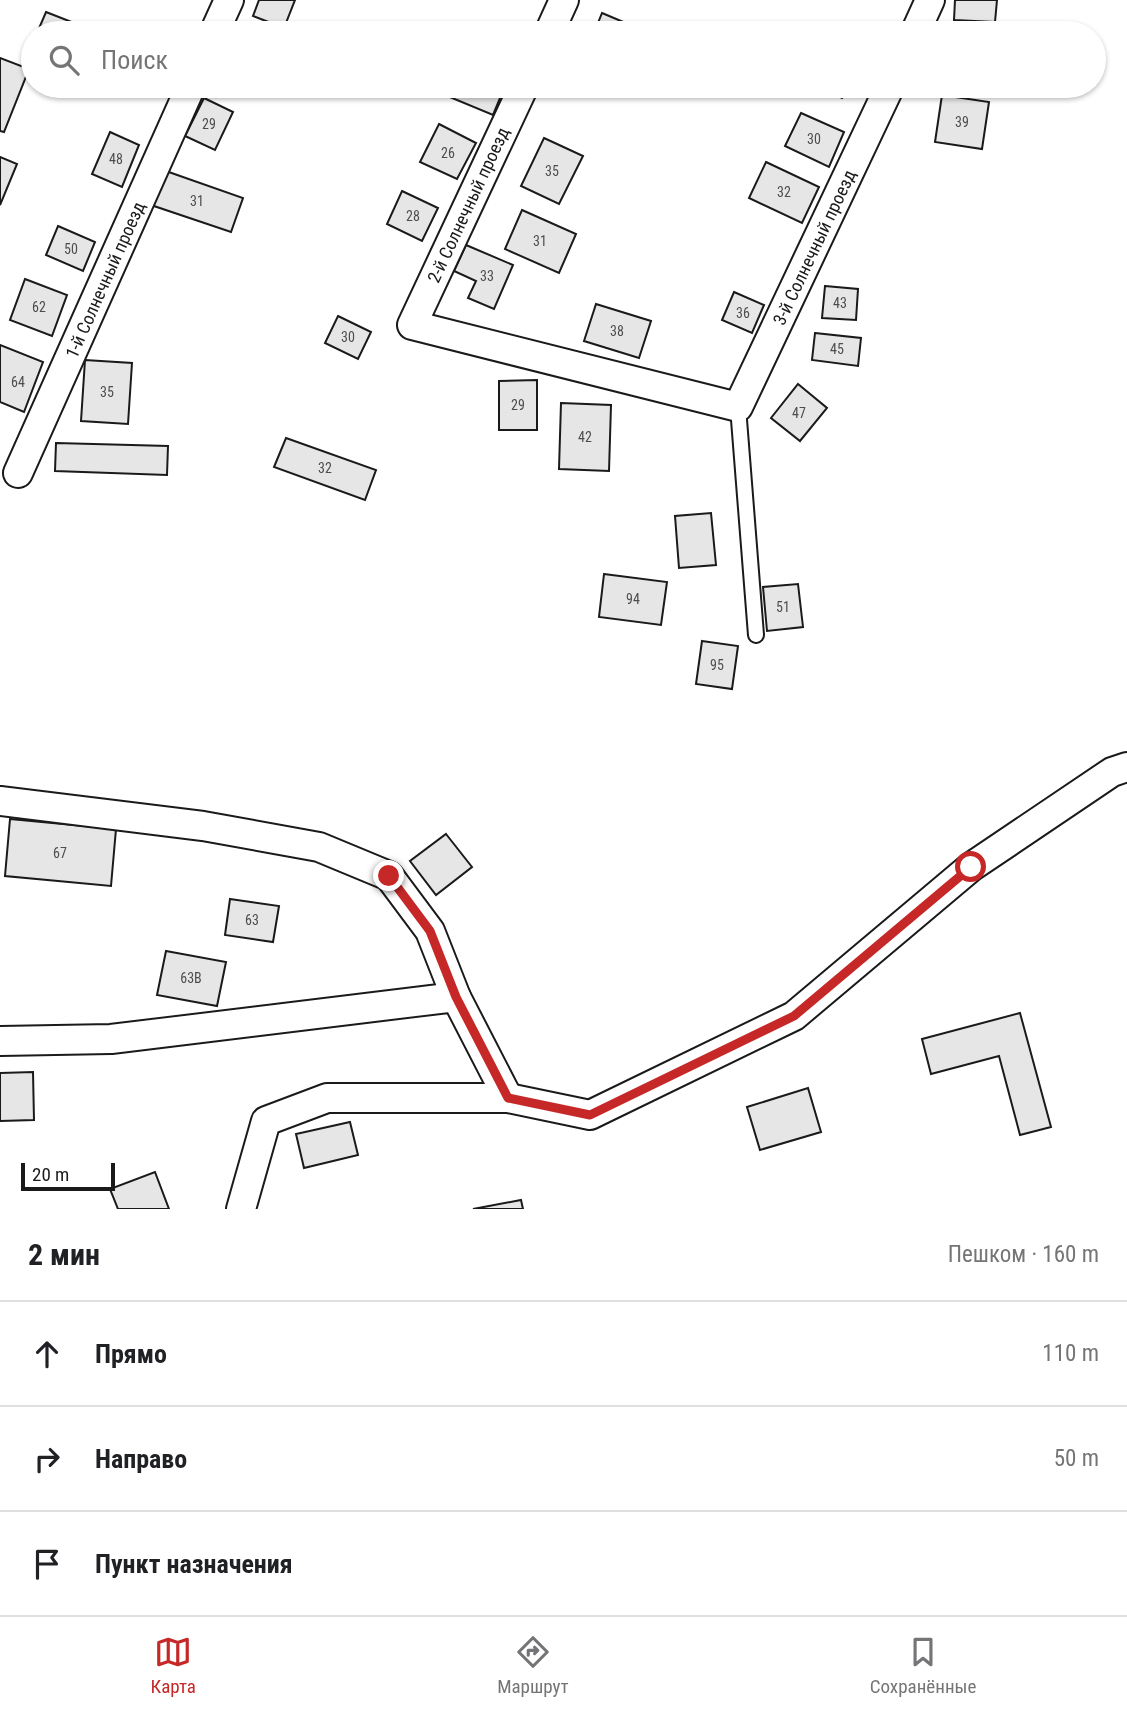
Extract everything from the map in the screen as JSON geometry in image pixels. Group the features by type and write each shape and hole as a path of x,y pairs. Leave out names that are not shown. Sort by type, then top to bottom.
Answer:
{"street":[{"path":"219,21 229,0"},
{"path":"554,21 564,0"},
{"path":"920,21 930,0"},
{"name":"1-й Солнечный проезд","path":"18,472 186,98"},
{"name":"2-й Солнечный проезд","path":"518,98 412,325 738,407"},
{"name":"3-й Солнечный проезд","path":"738,407 884,98"},
{"path":"241,1209 266,1121 327,1097 508,1098 590,1115 794,1016 971,867 1112,772 1127,767"},
{"path":"0,801 203,826 319,847 389,876 430,931 456,997 508,1098"},
{"path":"0,1041 111,1039 456,997"}],"lane":[{"path":"738,407 756,635"}],"building":[{"path":"259,0 295,0 287,21 266,21 253,16"},
{"path":"955,0 997,0 995,21 954,20"},
{"path":"46,12 69,21 42,21"},
{"path":"602,13 621,21 599,21"},
{"path":"0,58 21,66 21,89 4,132 0,131"},
{"path":"204,98 233,112 215,150 185,136"},
{"path":"452,98 500,98 493,115"},
{"path":"942,98 989,102 982,149 935,142"},
{"path":"801,113 844,132 829,167 785,146"},
{"path":"439,124 476,143 457,179 420,162"},
{"path":"110,132 139,145 122,187 92,174"},
{"path":"544,138 583,156 559,204 521,186"},
{"path":"0,157 17,164 0,205"},
{"path":"766,162 819,187 802,223 749,198"},
{"path":"163,170 243,198 231,232 151,205"},
{"path":"402,191 438,208 422,241 387,224"},
{"path":"522,210 576,234 559,273 505,249"},
{"path":"58,226 95,242 83,271 46,255"},
{"path":"466,245 513,265 494,309 468,298 476,281 454,271"},
{"path":"25,279 67,295 52,336 10,320"},
{"path":"825,286 858,289 856,320 822,318"},
{"path":"734,292 764,305 752,333 722,320"},
{"path":"596,304 651,321 639,358 584,341"},
{"path":"338,316 371,332 358,359 325,343"},
{"path":"815,333 861,338 858,366 812,360"},
{"path":"0,345 43,362 24,412 0,402"},
{"path":"85,360 132,363 128,424 81,421"},
{"path":"537,380 537,430 499,430 499,381"},
{"path":"798,384 827,408 800,441 771,418"},
{"path":"561,403 611,405 609,471 559,469"},
{"path":"286,438 376,470 365,500 274,467"},
{"path":"56,443 168,446 167,475 55,471"},
{"path":"711,513 716,565 679,568 675,516"},
{"path":"604,574 667,582 661,625 599,617"},
{"path":"798,584 803,627 767,631 763,587"},
{"path":"702,641 738,646 732,689 696,684"},
{"path":"10,819 116,829 111,886 5,876"},
{"path":"446,834 472,867 436,895 410,861"},
{"path":"230,899 279,906 273,942 225,935"},
{"path":"166,951 226,962 217,1006 157,995"},
{"path":"1020,1013 1051,1127 1020,1135 999,1056 931,1074 922,1039"},
{"path":"33,1072 34,1120 0,1121 0,1073"},
{"path":"808,1088 821,1132 760,1150 747,1107"},
{"path":"350,1122 358,1155 304,1168 296,1134"},
{"path":"155,1172 169,1209 118,1209 110,1189"},
{"path":"521,1200 523,1209 473,1209"}],"route":[{"path":"389,876 430,931 456,997 508,1098 590,1115 794,1016 971,867"}]}
